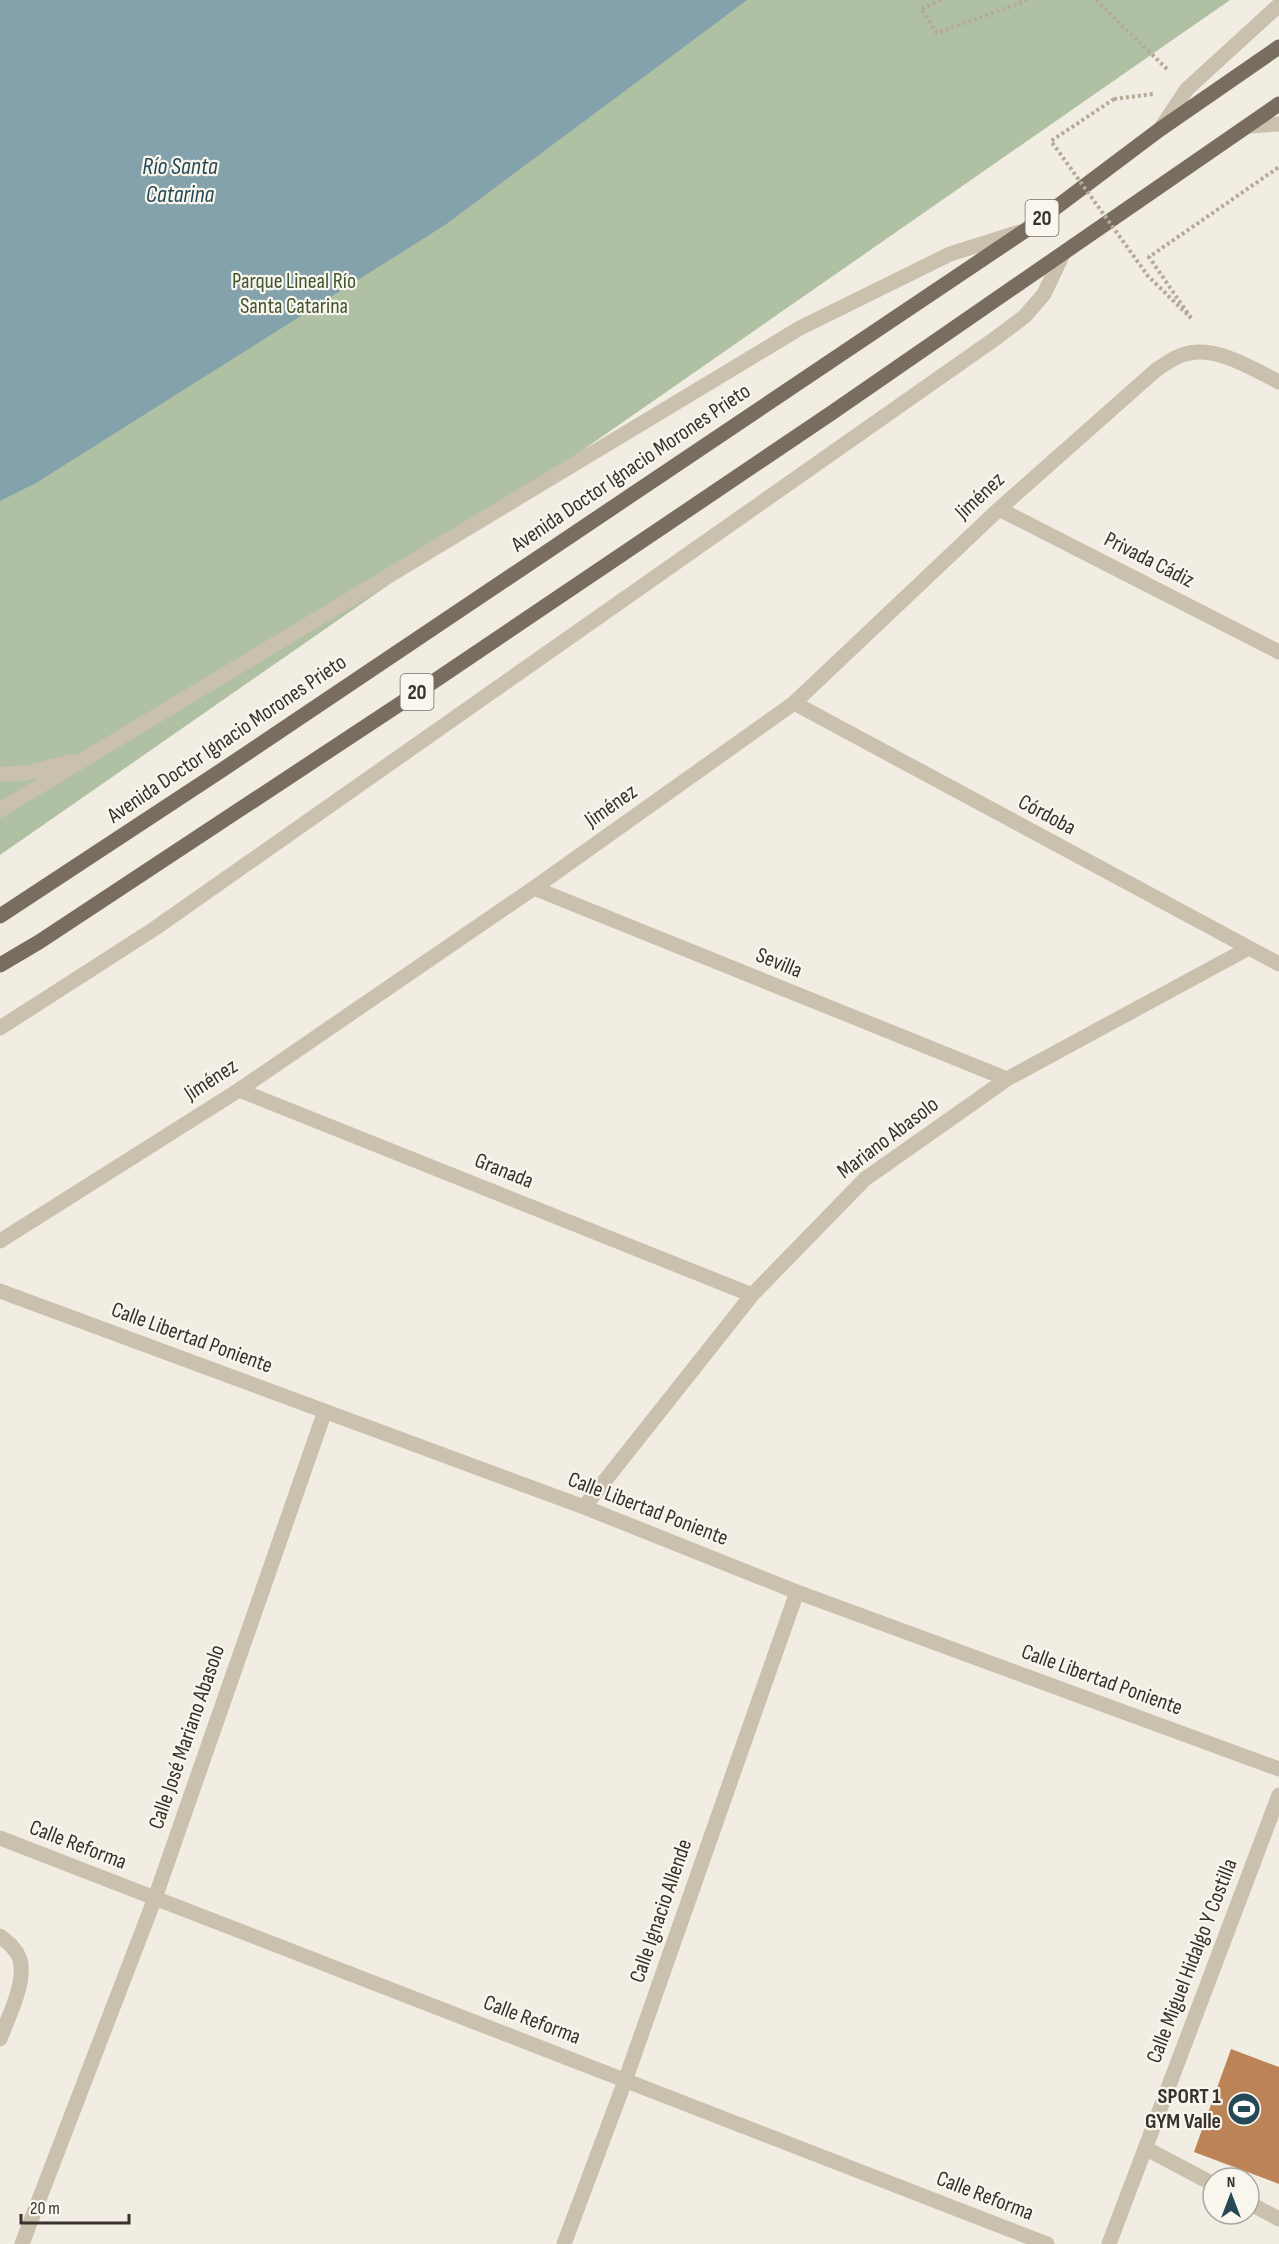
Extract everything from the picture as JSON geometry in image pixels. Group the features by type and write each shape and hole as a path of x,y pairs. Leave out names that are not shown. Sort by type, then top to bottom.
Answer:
{"main road":[{"name":"Avenida Doctor Ignacio Morones Prieto","path":"0,916 232,764 1026,230 1159,130 1279,47"},
{"name":"20","path":"0,965 39,942 424,688 830,414 1279,104"}],"street":[{"path":"1159,130 1187,89 1279,5"},
{"path":"1249,126 1279,124"},
{"name":"20","path":"0,810 801,328 950,254 1026,230"},
{"name":"20","path":"0,1028 154,929 986,345 1025,316 1044,294 1063,254"},
{"name":"Jiménez","path":"0,1241 239,1090 534,888 794,703 999,509 1156,370 1182,355 1201,353 1234,359 1279,382"},
{"name":"Privada Cádiz","path":"999,509 1279,652"},
{"name":"Córdoba","path":"794,703 1247,949 1279,964"},
{"path":"0,774 26,773 90,757"},
{"name":"Sevilla","path":"534,888 1007,1079"},
{"name":"Mariano Abasolo","path":"584,1507 752,1295 865,1179 1007,1079 1247,949"},
{"path":"0,1014 18,1018"},
{"name":"Granada","path":"239,1090 752,1295"},
{"name":"Calle Libertad Poniente","path":"0,1291 584,1507 797,1592 1279,1769"},
{"name":"Calle José Mariano Abasolo","path":"22,2244 155,1898 325,1411"},
{"name":"Calle Ignacio Allende","path":"564,2244 625,2081 797,1592"},
{"name":"Calle Miguel Hidalgo Y Costilla","path":"1109,2244 1279,1795"},
{"name":"Calle Reforma","path":"0,1838 1047,2244"},
{"path":"0,1936 14,1947 20,1959 20,1979 16,2000 0,2039"},
{"path":"1145,2148 1201,2178"},
{"path":"1261,2209 1279,2218"}],"path":[{"path":"941,0 921,9 938,33 1028,0"},
{"path":"1096,0 1187,89"},
{"path":"1114,99 1051,141 1148,276 1191,318 1149,257 1279,167"}],"green space":[{"name":"Parque Lineal Río Santa Catarina","path":"0,0 1230,0 0,855"}],"water":[{"name":"Río Santa Catarina","path":"0,0 747,0 445,225 36,483 0,501"}],"building":[{"name":"SPORT 1 GYM Valle","path":"1231,2049 1279,2067 1279,2184 1261,2177 1261,2166 1231,2166 1194,2152"}],"place":[{"name":"SPORT 1 GYM Valle","path":"1244,2109"}]}
